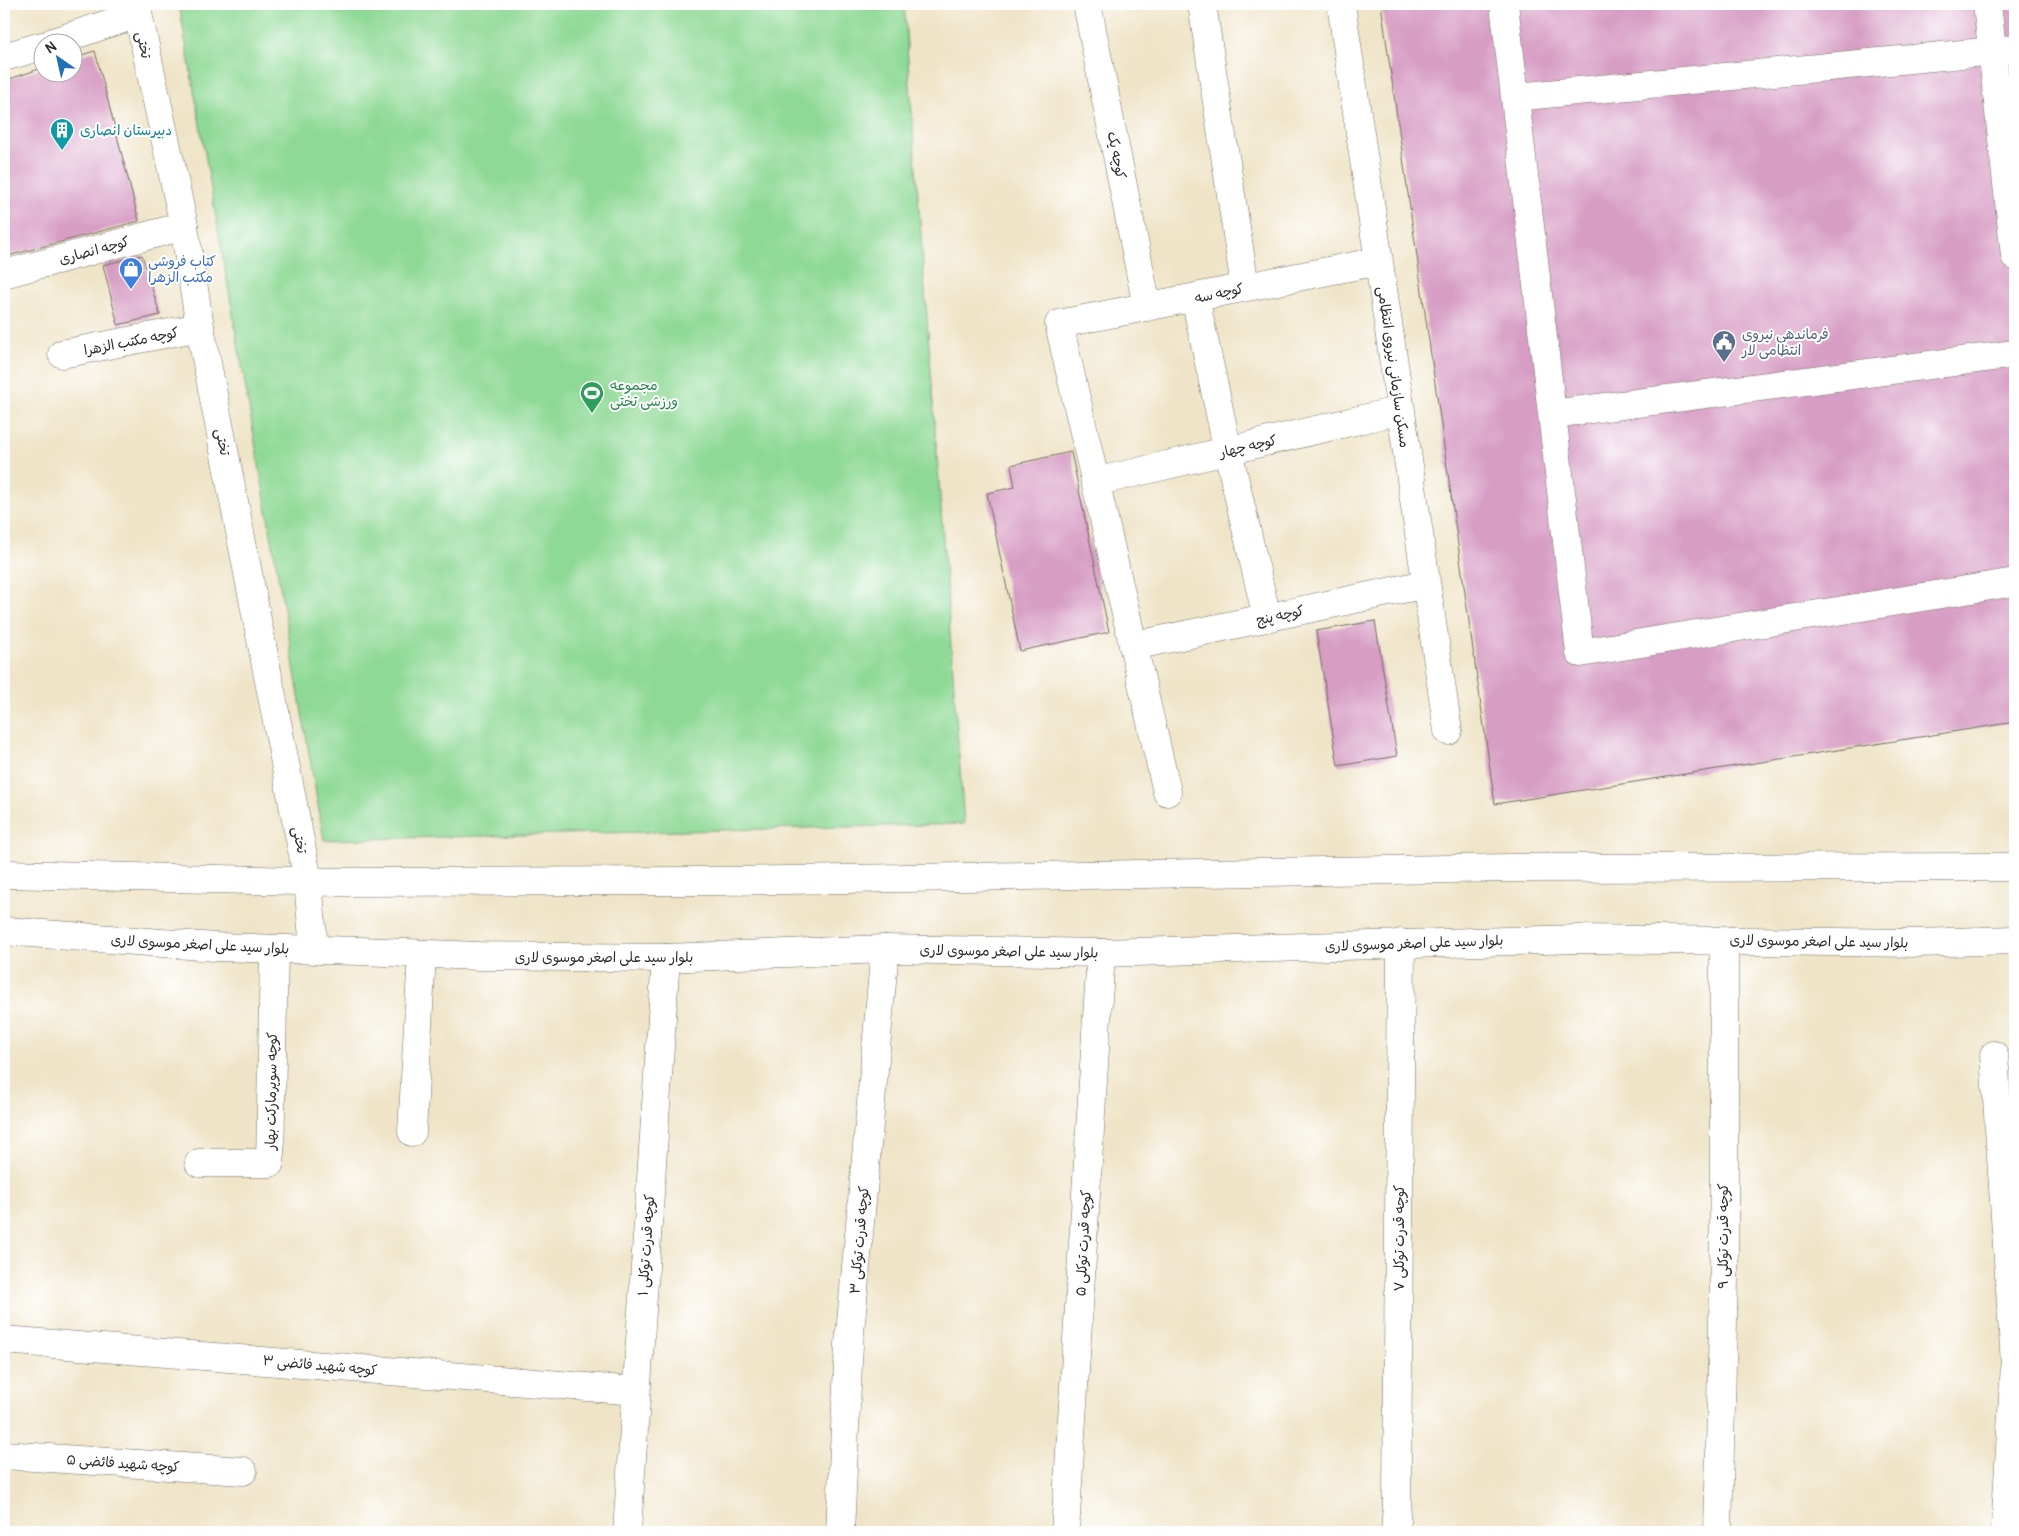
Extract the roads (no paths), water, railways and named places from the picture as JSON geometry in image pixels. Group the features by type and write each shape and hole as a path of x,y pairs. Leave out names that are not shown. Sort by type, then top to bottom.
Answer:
{"street":[{"name":"کوچه یک","path":"1087,4 1148,307"},
{"path":"1202,4 1245,287"},
{"name":"مسکن سازمانی نیروی انتظامی","path":"1341,4 1448,731"},
{"path":"1504,4 1580,653 2015,582"},
{"path":"1987,4 2004,51 2015,256"},
{"path":"78,32 137,9"},
{"name":"تختی","path":"137,9 184,226 200,327 308,881 314,950"},
{"path":"4,57 32,49"},
{"path":"1515,97 2004,51"},
{"name":"کوچه انصاری","path":"4,274 184,226"},
{"name":"کوچه سه","path":"1095,482 1059,324 1379,261"},
{"path":"1195,298 1228,451 1268,618"},
{"name":"کوچه مکتب الزهرا","path":"62,354 200,327"},
{"path":"1552,414 2015,354"},
{"name":"کوچه چهار","path":"1095,482 1400,410"},
{"path":"1095,482 1167,792"},
{"name":"کوچه پنج","path":"1133,646 1426,584"},
{"path":"4,874 308,881 723,881 1511,868 2015,867"},
{"name":"بلوار سید علی اصغر موسوی لاری","path":"4,931 215,947 422,954 666,958 885,949 1100,953 1578,939 1917,943 2015,940"},
{"name":"کوچه قدرت توکلی ۹","path":"1718,1532 1724,1279 1724,940"},
{"name":"کوچه قدرت توکلی ۷","path":"1394,1532 1398,1504 1401,943"},
{"name":"کوچه سوپرمارکت بهار","path":"199,1163 270,1163 274,949"},
{"name":"کوچه قدرت توکلی ۳","path":"840,1532 849,1344 885,949"},
{"name":"کوچه قدرت توکلی ۵","path":"1065,1532 1100,953"},
{"path":"412,1132 422,954"},
{"name":"کوچه قدرت توکلی ۱","path":"627,1532 666,958"},
{"path":"1994,1054 2015,1363 2005,1532"},
{"name":"کوچه شهید فائضی ۳","path":"4,1340 636,1391"},
{"name":"کوچه شهید فائضی ۵","path":"4,1455 243,1472"}],"place":[{"name":"دبیرستان انصاری","path":"62,151"},
{"name":"کتاب فروشی مکتب الزهرا","path":"131,290"},
{"name":"فرماندهی نیروی انتظامی لار","path":"1724,363"},
{"name":"مجموعه ورزشی تختی","path":"592,414"}]}
